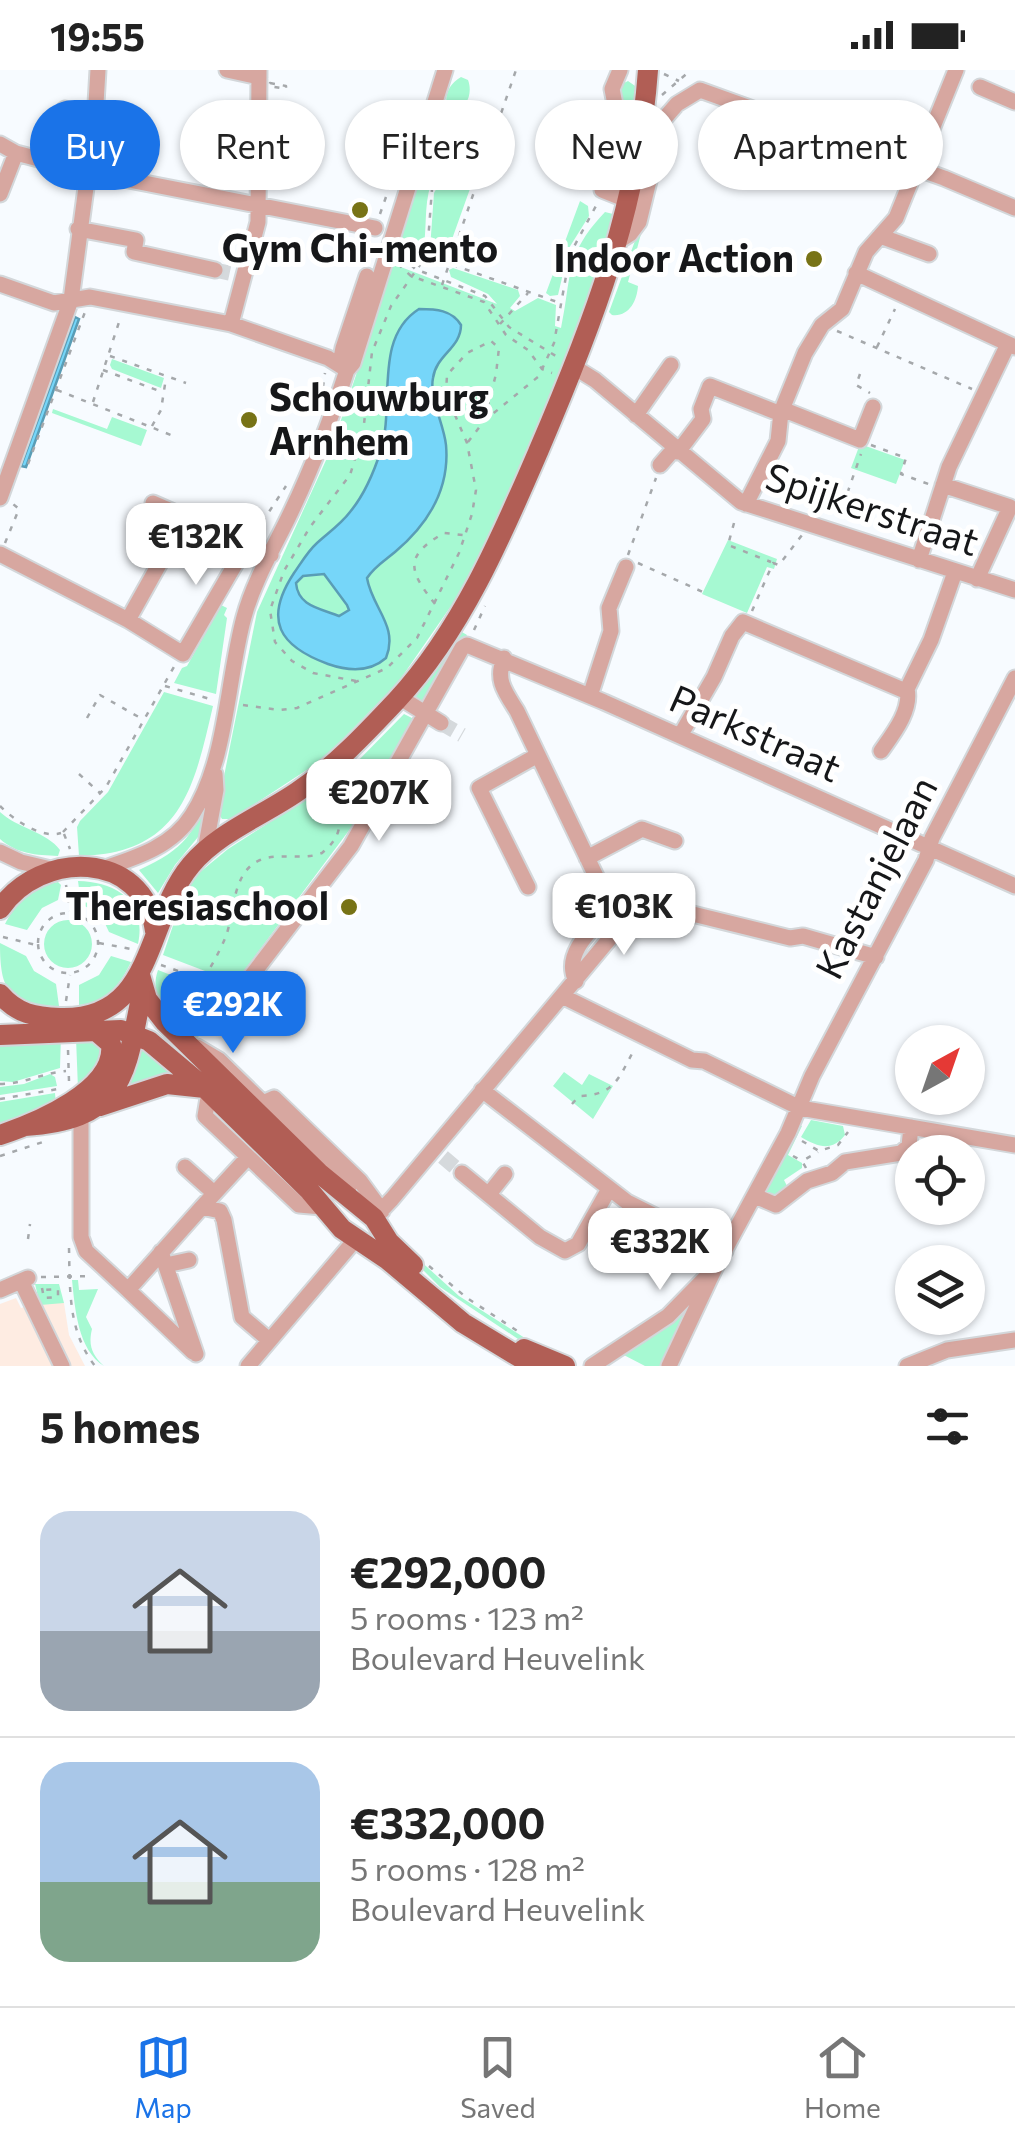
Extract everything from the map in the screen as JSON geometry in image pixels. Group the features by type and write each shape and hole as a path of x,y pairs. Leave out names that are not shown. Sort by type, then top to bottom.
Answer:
{"main road":[{"path":"0,1135 82,1100 123,1076 155,931 181,878 206,850 297,792 340,758 400,697 440,642 485,568 596,314 620,241 654,71"},
{"path":"0,909 19,888 66,871 102,870 132,882 146,898 155,931"},
{"path":"0,1035 28,1025 99,1012 141,982"},
{"path":"141,982 152,1008 180,1039 257,1106 319,1173 379,1220 441,1292 515,1345 565,1366"},
{"path":"0,994 28,1025"},
{"path":"0,1020 64,1038 121,1030 163,1050 360,1243 388,1260 463,1323 534,1366"},
{"path":"82,1100 101,1078 111,1058 111,1044 96,1031"},
{"path":"82,1100 166,1084 207,1090"},
{"path":"329,1215 334,1215 348,1200 354,1201"},
{"path":"360,1243 379,1220"}],"street":[{"path":"96,100 98,70"},
{"path":"227,70 264,79 259,206 231,324"},
{"path":"102,870 144,855 166,842 188,822 207,785 244,615 325,436 347,370 353,363 445,70"},
{"path":"614,100 612,89 620,70"},
{"path":"943,118 964,79 1015,102"},
{"path":"620,241 639,222 664,119 676,104 700,90 725,99"},
{"path":"0,144 30,157"},
{"path":"0,194 16,153"},
{"path":"943,180 1015,208"},
{"path":"160,186 374,228"},
{"path":"4,494 71,300 85,190"},
{"path":"602,190 627,200"},
{"path":"746,504 778,441 781,412 806,353 822,325 842,309 866,252 896,218 907,190"},
{"path":"78,229 136,240 134,252 215,270"},
{"path":"880,236 929,254"},
{"path":"856,273 1012,345 984,395 942,487 919,560"},
{"path":"347,370 341,358 343,348 367,276"},
{"path":"0,284 54,303 90,297 231,324 328,358 347,370"},
{"path":"636,416 671,365"},
{"name":"Spijkerstraat","path":"572,374 595,380 746,504 1015,590"},
{"path":"660,466 702,419 700,409 710,386 860,440 873,408"},
{"path":"942,487 1010,507 978,579"},
{"path":"153,504 270,555"},
{"path":"128,620 184,518"},
{"path":"0,554 128,620 183,654 247,544"},
{"path":"590,696 611,630 609,608 626,563"},
{"path":"880,751 910,698 908,688 931,640 955,572"},
{"path":"680,736 740,623 748,622 903,690 908,688"},
{"name":"Parkstraat","path":"434,719 462,648 467,645 1015,886"},
{"path":"504,658 498,672 501,686 604,892 615,904 648,903 790,938 803,936 876,957"},
{"name":"Kastanjelaan","path":"669,1366 1015,678"},
{"path":"239,992 340,861 434,719 400,697"},
{"path":"528,887 479,788 538,754"},
{"path":"206,850 216,790 215,760"},
{"path":"587,858 642,830 675,841"},
{"path":"0,852 20,862 66,871"},
{"path":"576,981 570,970 572,956 615,904"},
{"path":"257,1106 365,1202 379,1220 438,1153 482,1090 638,906"},
{"path":"562,996 800,1108 1015,1145"},
{"path":"0,1044 28,1025"},
{"path":"207,1090 205,1116 299,1205 329,1215"},
{"path":"482,1090 627,1202 725,1250"},
{"path":"82,1100 81,1237 86,1251 196,1354 163,1258"},
{"path":"756,1196 776,1205 812,1178 832,1173 845,1162 901,1153 909,1146 912,1127"},
{"path":"128,1290 163,1258 202,1206 248,1157"},
{"path":"185,1167 214,1194"},
{"path":"462,1173 540,1237 565,1251 578,1244 609,1189"},
{"path":"488,1194 505,1174"},
{"path":"202,1206 220,1211 242,1318 269,1340"},
{"path":"248,1366 360,1243"},
{"path":"163,1258 189,1260"},
{"path":"592,1366 668,1316 716,1268"},
{"path":"0,1290 26,1280 62,1366"},
{"path":"907,1366 947,1350 1015,1340"}],"path":[{"path":"442,286 516,70"},
{"path":"654,71 679,81 691,70"},
{"path":"356,680 314,673 292,662 275,642 270,610 284,572 307,532 350,476 363,433 372,352 391,306 426,255 432,190"},
{"path":"467,443 484,421 526,390 551,353 570,254 590,222 602,190"},
{"path":"391,245 415,269 484,296 506,335 528,350 542,369 572,374"},
{"path":"426,255 560,303"},
{"path":"410,276 484,302 502,322 551,353 572,374"},
{"path":"502,322 529,292"},
{"path":"877,348 902,294"},
{"path":"24,475 90,297"},
{"path":"92,404 126,304"},
{"path":"822,325 984,395"},
{"path":"484,421 496,374 497,344 506,335"},
{"path":"243,705 288,710 387,668 417,638 436,605 464,536 476,490 467,443 446,394 447,375 458,360 478,346 491,340 497,344"},
{"path":"108,355 186,383"},
{"path":"320,405 328,358"},
{"path":"103,370 162,392"},
{"path":"860,374 856,384 870,391 868,398 873,408"},
{"path":"152,428 162,405 167,376"},
{"path":"56,390 176,437"},
{"path":"833,532 865,442 906,458 900,474 942,487"},
{"path":"660,466 626,563 703,592"},
{"path":"247,544 286,486"},
{"path":"0,554 19,509 4,494"},
{"path":"734,524 728,545 779,565 808,525"},
{"path":"436,605 412,568 413,559 444,532 464,536"},
{"path":"748,622 773,563"},
{"path":"0,806 19,822 50,835 63,832 101,794 183,654"},
{"path":"163,686 210,699"},
{"path":"87,718 100,695 144,720"},
{"path":"80,774 101,794"},
{"path":"203,980 226,935 236,893 247,868 277,856 296,858 322,853 338,833 340,800 348,791 361,789 380,799"},
{"path":"63,832 67,838 70,913"},
{"path":"70,913 89,922 98,943 92,962 70,974 48,966 38,945 44,925 70,913"},
{"path":"5,930 10,936"},
{"path":"3,937 38,945"},
{"path":"98,943 132,952"},
{"path":"161,963 239,992 207,1032"},
{"path":"64,1004 70,974"},
{"path":"572,1104 579,1096 600,1095 613,1086 642,1036"},
{"path":"0,1098 82,1100 68,1070 64,1038"},
{"path":"0,1084 15,1084 68,1070"},
{"path":"812,1178 802,1162 843,1142 848,1136 851,1116"},
{"path":"798,1138 819,1151"},
{"path":"0,1156 52,1139"},
{"path":"28,1239 30,1224"},
{"path":"69,1243 69,1287 76,1332 95,1366"},
{"path":"426,1263 468,1298 524,1334"},
{"path":"26,1280 110,1274"},
{"path":"58,1288 69,1287"}],"shaded area":[{"path":"16,1298 21,1308 36,1303 64,1303 69,1335 85,1366 0,1366 0,1304"}],"green space":[{"path":"461,77 468,80 467,100 447,100 453,83"},
{"path":"628,81 638,88 636,100 620,100 620,85"},
{"path":"415,190 430,190 422,255 411,261 398,245"},
{"path":"470,190 446,256 438,258 430,249 434,193"},
{"path":"651,197 628,282 638,286 636,297 627,311 612,315 609,312"},
{"path":"580,201 588,206 589,216 569,248 558,295 550,296 546,293"},
{"path":"605,212 613,214 590,300 557,380 560,382 476,570 397,684 322,760 232,819 222,819 217,811 257,612 332,447 393,264 497,304 488,294 451,277 449,270 453,268 518,290 520,296 510,308 515,311 538,298 556,305 555,326 561,328 576,254"},
{"path":"112,359 164,378 161,388 112,369"},
{"path":"53,409 107,429 112,417 147,430 141,446 52,413"},
{"path":"860,444 905,460 896,484 851,468"},
{"path":"728,540 777,559 774,569 767,567 747,613 702,594"},
{"path":"221,605 227,608 227,618 216,694 174,683 187,666"},
{"path":"457,629 467,635 465,640 426,702 420,702 415,695 418,686"},
{"path":"164,692 213,706 189,789 161,829 140,843 113,852 79,856 80,821 108,792"},
{"path":"404,714 416,720 368,805 241,975 226,979 163,955 194,877 228,849 350,769"},
{"path":"212,787 203,831 158,893 139,870 167,855 186,838"},
{"path":"0,812 54,844 60,850 58,856 27,853 6,844 0,839"},
{"path":"78,881 105,885 126,897 138,916 138,944 109,932 101,915 81,904"},
{"path":"58,882 58,900 42,908 27,930 5,924 27,896"},
{"path":"68,920 85,927 92,944 85,961 68,968 51,961 44,944 51,927"},
{"path":"0,943 26,956 34,971 56,984 59,1006 28,1003 10,992 2,973"},
{"path":"111,956 131,962 122,978 104,997 79,1005 79,985 99,975"},
{"path":"158,970 217,993 226,1003 198,1037 159,1001"},
{"path":"61,1035 60,1068 13,1082 0,1081 0,1047 37,1036"},
{"path":"76,1038 89,1038 103,1050 101,1065 78,1089"},
{"path":"140,1044 176,1065 164,1079 119,1095 135,1068"},
{"path":"564,1072 582,1085 589,1074 613,1086 593,1119 553,1086"},
{"path":"50,1074 57,1086 0,1095 0,1087 24,1084"},
{"path":"55,1093 56,1104 0,1128 0,1102"},
{"path":"811,1120 843,1126 845,1135 830,1146 813,1143 801,1137"},
{"path":"797,1124 802,1126 788,1155 802,1163 802,1168 784,1180 788,1188 776,1196 765,1192"},
{"path":"395,1238 459,1296 539,1347 527,1345 440,1287"},
{"path":"72,1280 78,1280 79,1290 98,1289 86,1317 92,1329 92,1349 104,1366 95,1359 88,1350 83,1339"},
{"path":"706,1280 664,1366 645,1366 618,1352"},
{"path":"35,1284 59,1284 64,1303 40,1305"}],"water":[{"path":"419,309 431,309 448,313 461,325 457,340 433,378 433,394 446,445 444,476 434,505 417,530 367,578 387,627 386,658 365,668 343,668 311,657 288,640 278,618 279,605 305,557 346,516 372,475 385,432 390,354 405,322","holes":["324,574 349,610 339,616 317,608 301,597 296,583 303,576"]},
{"path":"75,317 79,319 26,467 21,466"}],"tunnel":[{"path":"215,270 238,275"},
{"path":"441,723 462,735"},
{"path":"443,1157 462,1173"}],"place":[{"name":"Gym Chi-mento","path":"360,210"},
{"name":"Indoor Action","path":"814,259"},
{"name":"Schouwburg Arnhem","path":"249,420"},
{"name":"Theresiaschool","path":"349,907"}]}
